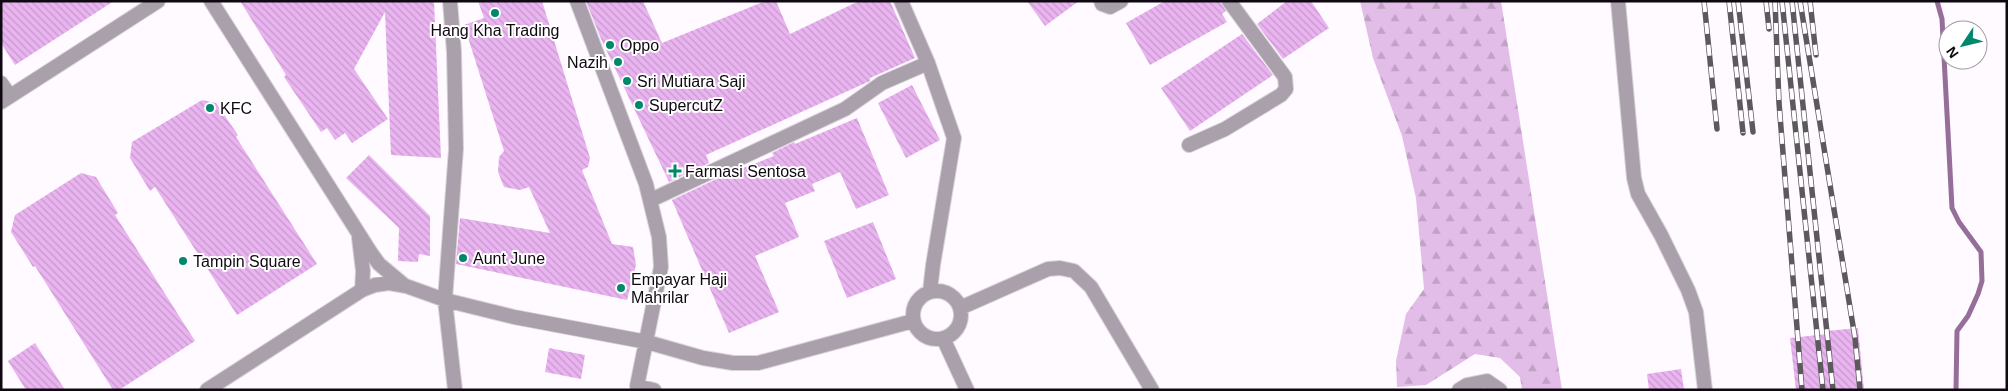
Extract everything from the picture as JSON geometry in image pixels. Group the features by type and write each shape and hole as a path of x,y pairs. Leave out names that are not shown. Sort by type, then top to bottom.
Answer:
{"street":[{"path":"1,83 6,99 158,1"},
{"path":"211,1 379,264 406,286"},
{"path":"450,1 454,52 456,149 445,300 455,390"},
{"path":"577,1 646,184 659,237 660,267 637,386 654,390"},
{"path":"901,1 928,63 954,138 930,291"},
{"path":"1101,1 1102,4 1110,7 1121,1"},
{"path":"1189,145 1225,129 1281,95 1286,89 1285,77 1229,1"},
{"path":"1618,1 1634,178 1638,194 1661,235 1688,290 1696,312 1705,390"},
{"path":"651,200 845,109 882,82 928,63"},
{"path":"357,230 363,271 362,290"},
{"path":"960,308 1048,270 1060,268 1074,271 1091,287 1152,390"},
{"path":"206,390 362,290 388,283 406,286 445,300 514,317 647,342 703,358 733,362 758,363 913,321"},
{"path":"930,291 945,292 952,296 960,308 960,323 956,330 943,338 928,338 916,328 913,321 914,306 923,294 930,291"},
{"path":"943,338 967,390"},
{"path":"1459,390 1466,385 1487,381 1500,390"}],"green space":[{"path":"1360,1 1501,1 1562,390 1522,390 1520,377 1500,358 1475,354 1426,385 1397,387 1396,361 1406,314 1424,289 1416,198 1402,136 1373,58"}],"building":[{"path":"1,1 114,1 15,65 1,43"},
{"path":"240,1 434,1 441,158 391,155 385,12 354,69 388,119 352,143 345,133 335,140 327,128 321,132 284,77 286,75"},
{"path":"478,1 542,1 590,158 588,167 582,170 612,244 633,247 636,265 627,300 456,264 460,218 550,233 529,187 520,190 504,187 498,172 499,157 504,151 464,25 484,18"},
{"path":"586,1 643,1 662,43 765,1 776,1 790,34 859,1 890,1 915,58 870,78 870,81 706,155 709,163 669,182 601,39"},
{"path":"1027,1 1079,1 1045,26"},
{"path":"1165,1 1220,1 1226,11 1222,14 1227,22 1150,65 1126,23"},
{"path":"1287,1 1311,1 1329,28 1283,59 1257,24"},
{"path":"1242,34 1273,75 1190,131 1161,88"},
{"path":"912,85 940,140 906,158 878,103"},
{"path":"202,100 216,103 238,135 236,137 317,264 237,315 155,187 150,191 130,158 132,142"},
{"path":"857,118 889,195 856,209 840,172 812,184 815,191 785,203 799,237 755,256 779,312 729,333 672,200 725,175 774,156 772,153 794,142 795,144"},
{"path":"369,155 430,216 430,256 419,254 418,262 398,261 399,228 346,178"},
{"path":"81,173 96,177 118,213 115,215 195,341 119,390 113,390 35,266 33,267 11,232 15,215"},
{"path":"873,222 896,279 847,298 824,241"},
{"path":"1858,328 1864,390 1796,390 1790,338 1827,334 1827,331"},
{"path":"35,343 65,390 26,390 8,361"},
{"path":"549,348 585,355 581,379 545,372"},
{"path":"1681,369 1684,390 1649,390 1647,374"}],"waterway":[{"path":"1937,1 1942,19 1952,208 1959,222 1981,252 1982,281 1968,316 1957,331 1956,390"}],"railway":[{"path":"1704,1 1717,129"},
{"path":"1729,1 1743,133"},
{"path":"1738,1 1753,132"},
{"path":"1766,1 1769,29"},
{"path":"1775,1 1779,103 1802,390"},
{"path":"1782,1 1823,390"},
{"path":"1792,1 1833,390"},
{"path":"1800,1 1855,338 1860,390"},
{"path":"1810,1 1816,55"}],"place":[{"name":"Hang Kha Trading","path":"495,13"},
{"name":"Oppo","path":"610,45"},
{"name":"Nazih","path":"618,62"},
{"name":"Sri Mutiara Saji","path":"627,81"},
{"name":"SupercutZ","path":"639,105"},
{"name":"KFC","path":"210,108"},
{"name":"Farmasi Sentosa","path":"675,171"},
{"name":"Aunt June","path":"463,258"},
{"name":"Tampin Square","path":"183,261"},
{"name":"Empayar Haji Mahrilar","path":"621,288"}]}
